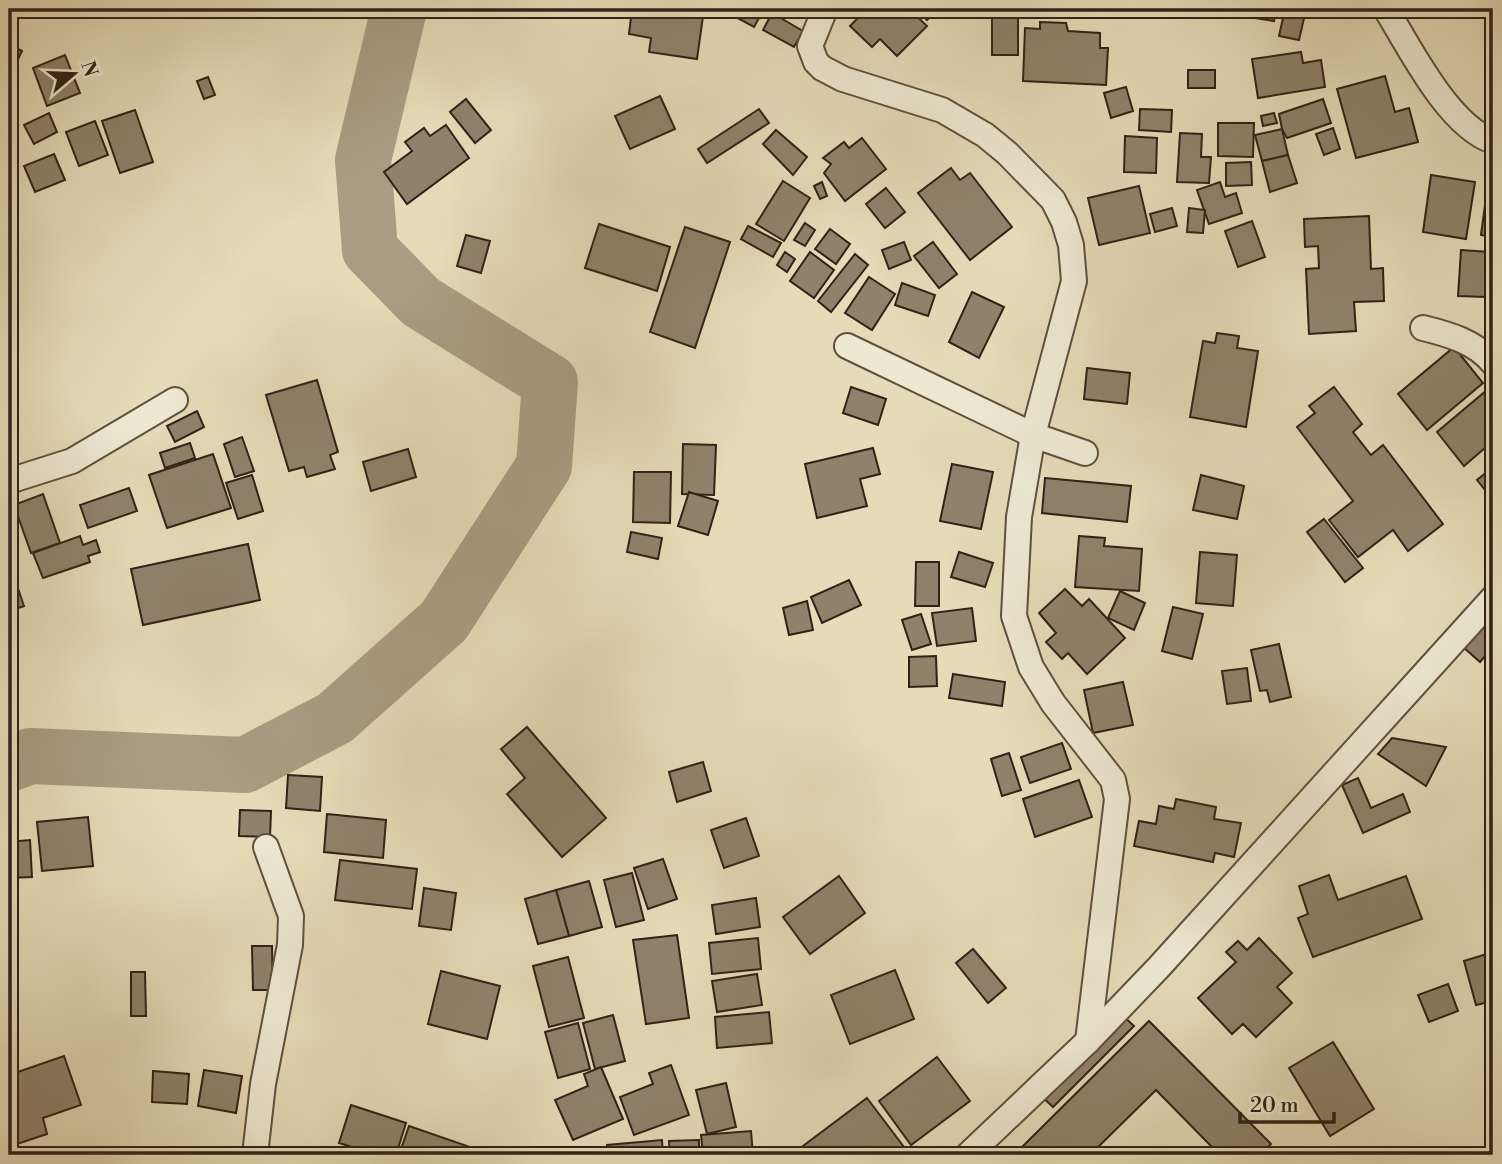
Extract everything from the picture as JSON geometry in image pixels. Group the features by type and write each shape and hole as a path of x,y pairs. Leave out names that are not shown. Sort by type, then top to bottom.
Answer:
{"street":[{"path":"825,9 810,46 816,62 822,68 842,79 942,110 962,120 1007,153 1053,201 1071,244 1074,281 1033,435 1019,517 1014,616 1031,667 1053,703 1113,780 1117,799 1087,1041"},
{"path":"1386,9 1417,62 1456,116 1493,141"},
{"path":"1423,328 1453,335 1493,363"},
{"path":"848,346 1033,435 1085,453"},
{"path":"9,481 72,461 175,400"},
{"path":"968,1155 1087,1041 1159,967 1493,598"},
{"path":"255,1155 263,1084 290,945 291,916 266,847"}],"building":[{"path":"632,9 704,9 697,59 649,52 651,38 629,34"},
{"path":"721,9 764,9 754,27"},
{"path":"855,9 909,9 927,26 897,56 880,39 872,47 850,26 858,18 853,12"},
{"path":"916,9 938,9 927,20"},
{"path":"992,9 1018,9 1018,55 992,55"},
{"path":"1243,9 1276,9 1274,21 1242,16"},
{"path":"1285,9 1305,14 1299,40 1279,36"},
{"path":"772,13 803,31 794,47 763,30"},
{"path":"1040,22 1066,23 1068,31 1100,33 1100,48 1108,48 1106,85 1023,81 1025,28 1040,29"},
{"path":"9,44 22,51 9,78"},
{"path":"1301,52 1303,63 1321,60 1325,87 1258,98 1252,59"},
{"path":"65,55 80,93 47,106 33,68"},
{"path":"1188,70 1215,70 1215,88 1188,88"},
{"path":"1385,76 1395,112 1409,108 1418,142 1356,158 1337,89"},
{"path":"208,77 215,95 204,99 197,81"},
{"path":"1126,87 1133,111 1111,118 1104,93"},
{"path":"660,96 675,129 630,149 615,116"},
{"path":"466,99 491,130 475,143 450,112"},
{"path":"1323,99 1331,123 1287,138 1279,114"},
{"path":"759,109 769,123 707,163 698,149"},
{"path":"1140,109 1172,110 1171,132 1139,130"},
{"path":"135,110 153,162 120,173 102,121"},
{"path":"49,113 57,132 34,144 24,125"},
{"path":"1274,113 1277,123 1263,126 1261,116"},
{"path":"95,121 108,155 79,166 66,132"},
{"path":"1218,123 1254,123 1253,157 1218,156"},
{"path":"446,125 469,158 407,204 384,172 412,151 405,142 424,128 430,136"},
{"path":"1333,128 1340,149 1324,155 1316,134"},
{"path":"1282,129 1288,155 1262,161 1255,135"},
{"path":"776,130 807,157 793,175 763,144"},
{"path":"1180,133 1202,134 1201,157 1211,157 1209,183 1177,182"},
{"path":"1125,136 1157,138 1156,173 1124,172"},
{"path":"862,138 886,169 845,201 824,173 831,164 823,158 844,142 849,148"},
{"path":"54,154 65,180 35,192 24,166"},
{"path":"1288,155 1297,183 1270,192 1262,161"},
{"path":"1251,162 1252,185 1226,186 1226,163"},
{"path":"951,168 960,180 970,173 1012,227 970,260 918,193"},
{"path":"1431,175 1475,182 1466,239 1423,232"},
{"path":"783,181 810,198 784,241 756,224"},
{"path":"822,182 827,196 820,199 814,186"},
{"path":"1220,182 1225,197 1236,193 1242,213 1209,224 1197,190"},
{"path":"1488,183 1493,184 1493,237 1481,235"},
{"path":"1139,186 1150,233 1099,245 1088,198"},
{"path":"886,188 905,212 885,228 866,204"},
{"path":"1172,208 1177,226 1155,232 1150,214"},
{"path":"1189,208 1205,210 1203,233 1187,232"},
{"path":"1369,216 1371,269 1383,268 1384,301 1354,302 1356,331 1309,334 1306,269 1319,268 1318,246 1305,247 1304,219"},
{"path":"1252,221 1265,257 1238,267 1225,231"},
{"path":"805,223 815,230 805,246 794,240"},
{"path":"599,224 670,247 657,291 585,268"},
{"path":"748,226 781,243 773,257 741,239"},
{"path":"685,227 730,242 695,348 650,332"},
{"path":"830,229 850,244 836,264 815,249"},
{"path":"466,235 490,241 481,273 457,266"},
{"path":"904,242 911,260 889,269 882,250"},
{"path":"933,242 957,274 939,288 914,256"},
{"path":"1461,250 1490,252 1487,297 1458,296"},
{"path":"785,252 795,259 787,272 777,265"},
{"path":"810,252 834,270 814,298 790,281"},
{"path":"855,254 868,265 831,312 818,301"},
{"path":"869,277 895,294 872,330 845,313"},
{"path":"902,283 935,295 928,316 895,305"},
{"path":"972,292 1004,307 979,358 949,342"},
{"path":"1217,333 1239,336 1237,348 1258,351 1246,427 1190,417 1203,341 1215,343"},
{"path":"1454,347 1483,383 1427,430 1398,394"},
{"path":"1087,368 1130,373 1127,404 1084,399"},
{"path":"317,380 338,452 330,455 335,469 307,477 304,467 289,471 266,395"},
{"path":"1493,385 1493,441 1464,466 1437,432"},
{"path":"851,387 886,399 878,425 843,413"},
{"path":"1334,387 1362,424 1353,432 1371,455 1383,445 1443,524 1408,551 1393,530 1358,557 1329,520 1353,501 1297,427 1315,413 1309,406"},
{"path":"197,411 204,427 175,442 167,426"},
{"path":"242,437 254,471 235,477 224,444"},
{"path":"190,443 195,458 165,468 160,453"},
{"path":"683,444 716,445 714,495 682,494"},
{"path":"873,448 880,474 860,479 867,506 817,518 805,464"},
{"path":"408,449 416,477 371,491 363,462"},
{"path":"213,454 231,508 167,528 149,475"},
{"path":"952,464 993,472 981,529 940,521"},
{"path":"1493,467 1493,500 1477,480"},
{"path":"634,472 671,472 670,523 633,522"},
{"path":"252,475 263,511 238,519 226,483"},
{"path":"1201,475 1244,486 1237,519 1193,510"},
{"path":"1045,478 1131,486 1127,522 1042,513"},
{"path":"129,488 137,511 88,528 80,505"},
{"path":"689,492 718,501 708,535 678,526"},
{"path":"43,494 60,543 31,553 14,505"},
{"path":"1324,519 1363,568 1345,582 1307,532"},
{"path":"631,532 662,538 658,559 627,552"},
{"path":"80,536 83,545 96,540 100,552 88,556 90,562 43,578 33,553"},
{"path":"1079,536 1105,538 1104,546 1142,549 1139,591 1075,587"},
{"path":"248,544 260,600 143,625 131,569"},
{"path":"959,552 993,563 985,587 951,577"},
{"path":"1200,552 1237,555 1233,606 1196,603"},
{"path":"9,562 24,606 9,611"},
{"path":"916,562 939,562 939,606 915,606"},
{"path":"849,580 861,605 822,623 811,597"},
{"path":"1065,589 1082,606 1089,599 1125,638 1087,674 1068,653 1062,659 1046,642 1056,633 1039,613"},
{"path":"1120,591 1145,603 1134,630 1108,618"},
{"path":"807,601 813,630 789,635 783,608"},
{"path":"1173,607 1203,614 1192,659 1162,651"},
{"path":"972,608 976,641 937,646 932,613"},
{"path":"921,614 931,644 912,650 902,620"},
{"path":"1483,624 1493,633 1493,647 1480,662 1463,647"},
{"path":"1279,644 1291,697 1270,702 1267,690 1260,691 1251,650"},
{"path":"936,656 937,686 909,687 909,657"},
{"path":"1247,668 1251,701 1227,704 1222,671"},
{"path":"953,674 1005,682 1002,706 949,698"},
{"path":"1123,682 1133,725 1093,733 1084,690"},
{"path":"527,727 606,818 562,857 507,794 525,778 501,749"},
{"path":"1392,738 1446,747 1426,786 1378,754"},
{"path":"1062,743 1071,769 1030,783 1021,757"},
{"path":"1009,753 1021,790 1002,796 991,759"},
{"path":"703,762 711,791 677,802 669,772"},
{"path":"288,775 322,777 320,811 286,808"},
{"path":"1358,778 1371,808 1403,794 1410,812 1363,833 1342,785"},
{"path":"1079,780 1092,817 1035,837 1023,799"},
{"path":"1176,799 1216,807 1214,819 1241,823 1234,857 1215,853 1213,862 1134,846 1139,821 1156,824 1159,806 1174,809"},
{"path":"240,810 271,811 270,837 239,836"},
{"path":"327,814 386,820 383,858 324,852"},
{"path":"88,817 93,866 42,871 37,822"},
{"path":"746,818 759,856 724,868 711,830"},
{"path":"30,840 32,877 9,878 9,842"},
{"path":"663,859 677,899 648,909 634,868"},
{"path":"340,860 417,869 412,909 335,900"},
{"path":"632,873 644,920 616,927 604,880"},
{"path":"1329,875 1338,900 1406,876 1422,919 1313,957 1298,918 1308,914 1299,886"},
{"path":"839,876 865,913 810,954 783,917"},
{"path":"589,881 602,927 569,936 556,890"},
{"path":"424,888 456,893 451,930 419,926"},
{"path":"556,890 569,936 538,944 525,899"},
{"path":"756,898 760,927 716,934 712,905"},
{"path":"677,935 689,1018 646,1024 633,940"},
{"path":"758,938 761,969 712,974 709,943"},
{"path":"1259,938 1292,973 1277,987 1292,1003 1256,1037 1243,1024 1232,1034 1198,998 1236,962 1226,952 1238,941 1247,950"},
{"path":"252,946 272,946 273,990 253,990"},
{"path":"973,949 1006,988 988,1003 956,963"},
{"path":"1493,952 1493,1001 1476,1005 1464,961"},
{"path":"568,957 584,1018 549,1027 533,966"},
{"path":"895,970 914,1019 850,1044 831,995"},
{"path":"441,971 500,986 487,1039 428,1024"},
{"path":"131,972 145,972 146,1016 131,1016"},
{"path":"757,974 762,1005 717,1012 712,981"},
{"path":"1448,984 1458,1011 1429,1022 1418,995"},
{"path":"769,1012 772,1043 717,1048 715,1017"},
{"path":"1121,1014 1134,1026 1053,1107 1040,1095"},
{"path":"613,1015 625,1061 595,1069 583,1023"},
{"path":"1149,1021 1271,1144 1260,1155 1206,1155 1213,1148 1156,1090 1090,1155 1014,1155"},
{"path":"578,1023 590,1069 558,1078 545,1032"},
{"path":"1333,1042 1374,1109 1330,1136 1289,1068"},
{"path":"64,1056 81,1105 43,1118 47,1134 17,1144 9,1126 9,1075"},
{"path":"937,1057 970,1101 911,1145 879,1101"},
{"path":"671,1065 689,1115 634,1135 620,1097 653,1084 649,1073"},
{"path":"601,1067 623,1119 573,1140 555,1100 588,1086 584,1074"},
{"path":"204,1070 242,1076 236,1113 198,1106"},
{"path":"153,1071 189,1074 187,1104 152,1102"},
{"path":"726,1083 736,1127 707,1134 696,1090"},
{"path":"867,1098 910,1155 868,1155 863,1149 855,1155 791,1155"},
{"path":"351,1105 406,1123 396,1155 378,1155 339,1143"},
{"path":"409,1126 470,1147 467,1155 399,1155"},
{"path":"751,1131 753,1155 703,1155 701,1135"},
{"path":"662,1140 663,1155 608,1155 607,1145"},
{"path":"699,1140 699,1155 670,1155 669,1141"},
{"path":"1460,1148 1467,1155 1452,1155"}],"waterway":[{"path":"9,764 30,756 245,765 335,718 444,621 544,466 550,382 421,302 370,250 363,160 399,9"}]}
